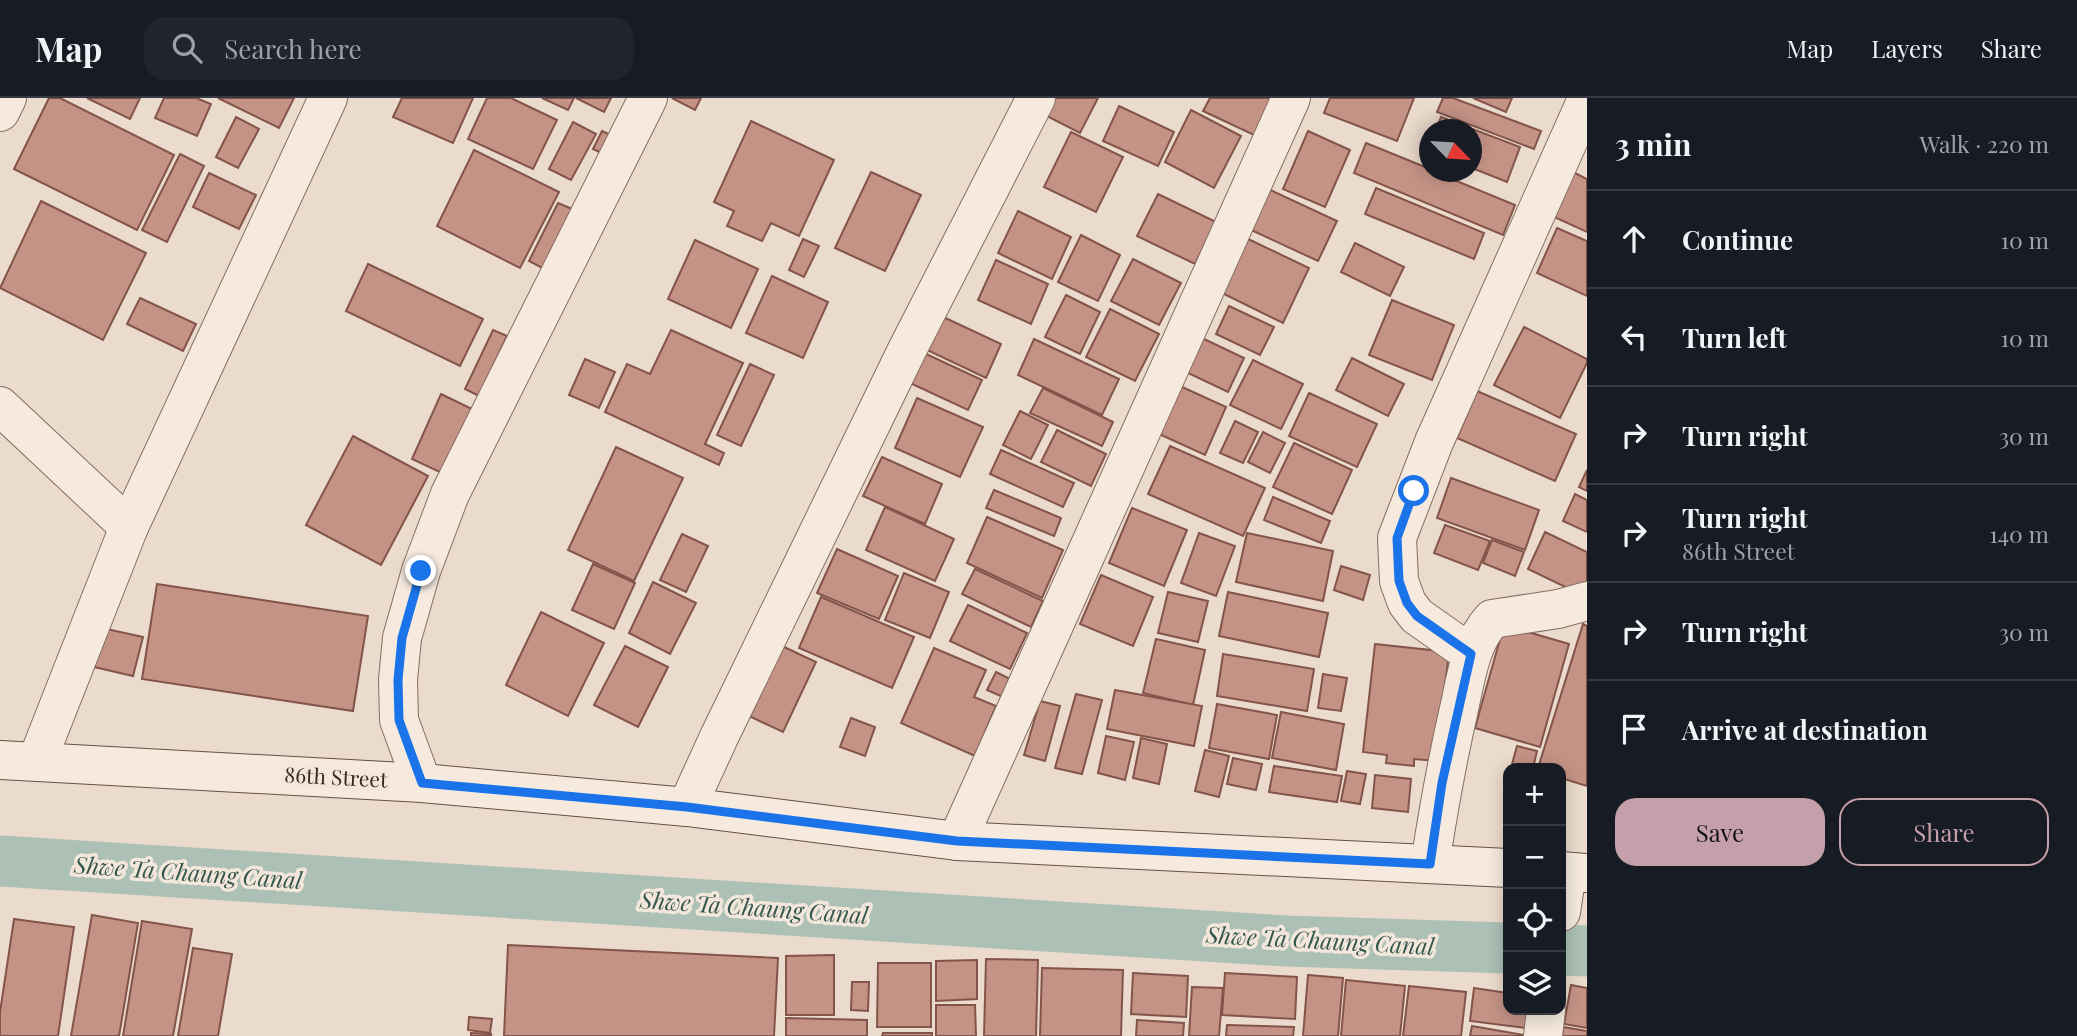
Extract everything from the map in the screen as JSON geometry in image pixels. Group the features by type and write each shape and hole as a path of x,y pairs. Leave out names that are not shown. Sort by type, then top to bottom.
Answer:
{"street":[{"path":"0,112 7,98"},
{"path":"19,761 328,98"},
{"path":"422,783 399,720 398,680 402,638 421,571 450,494 648,98"},
{"path":"687,807 906,352 1037,98"},
{"path":"957,841 1291,98"},
{"path":"1471,654 1417,616 1407,603 1399,581 1397,538 1434,442 1587,99"},
{"path":"0,406 129,527"},
{"path":"1430,864 1442,783 1471,654 1485,626 1492,619 1577,608"},
{"name":"86th Street","path":"19,761 422,783 687,807 957,841 1503,868"},
{"path":"1566,894 1572,872"},
{"path":"1543,1036 1545,1015"}],"building":[{"path":"49,98 60,98 174,155 137,230 14,169"},
{"path":"87,98 140,98 130,119"},
{"path":"164,98 196,98 211,104 197,136 155,118"},
{"path":"218,98 294,98 279,128"},
{"path":"402,98 473,98 453,143 393,117"},
{"path":"487,98 511,98 557,120 533,169 468,139"},
{"path":"542,98 574,98 568,110"},
{"path":"576,98 611,98 604,112"},
{"path":"672,98 701,98 695,110"},
{"path":"1044,98 1098,98 1080,133 1037,111"},
{"path":"1210,98 1273,98 1256,136 1203,111"},
{"path":"1330,98 1414,98 1397,141 1324,113"},
{"path":"1443,98 1453,98 1541,131 1534,149 1482,129 1482,119 1455,119 1437,112"},
{"path":"1473,98 1512,98 1506,112"},
{"path":"1119,106 1174,132 1158,166 1103,141"},
{"path":"1191,110 1241,136 1214,188 1165,162"},
{"path":"236,117 259,129 238,168 216,157"},
{"path":"751,121 834,160 799,236 771,223 762,241 727,226 734,211 714,202"},
{"path":"573,122 596,134 571,180 549,169"},
{"path":"602,131 621,140 612,158 593,149"},
{"path":"1308,131 1350,150 1325,207 1283,189"},
{"path":"1071,132 1123,157 1096,212 1044,187"},
{"path":"1482,133 1520,147 1507,182 1482,172"},
{"path":"1366,143 1419,165 1419,182 1459,182 1515,205 1503,235 1354,173"},
{"path":"474,150 559,192 520,268 437,226"},
{"path":"180,154 204,166 167,242 142,230"},
{"path":"871,172 921,195 885,271 835,248"},
{"path":"1573,172 1587,179 1587,232 1552,216"},
{"path":"209,173 256,195 239,229 193,207"},
{"path":"1376,188 1484,233 1474,259 1365,214"},
{"path":"1268,189 1337,221 1318,261 1249,229"},
{"path":"1158,194 1216,222 1195,264 1137,236"},
{"path":"41,201 146,253 103,340 0,288"},
{"path":"558,203 577,211 548,271 529,261"},
{"path":"1018,211 1071,237 1052,279 998,253"},
{"path":"1557,228 1587,241 1587,296 1537,273"},
{"path":"1081,235 1120,255 1098,301 1058,282"},
{"path":"803,239 819,246 804,277 789,270"},
{"path":"1248,239 1309,268 1283,323 1222,293"},
{"path":"695,240 758,269 731,328 668,299"},
{"path":"1355,243 1404,267 1390,296 1341,272"},
{"path":"1133,259 1181,283 1159,325 1111,301"},
{"path":"996,260 1048,284 1031,324 978,300"},
{"path":"368,264 483,319 460,366 346,311"},
{"path":"772,276 828,302 803,358 746,333"},
{"path":"1066,295 1100,312 1080,354 1045,337"},
{"path":"140,298 196,324 183,351 127,324"},
{"path":"1392,300 1454,325 1432,380 1369,355"},
{"path":"1229,306 1274,327 1260,355 1216,334"},
{"path":"1110,309 1159,334 1135,381 1086,357"},
{"path":"939,315 1001,344 986,378 923,348"},
{"path":"1524,327 1587,359 1560,418 1494,385"},
{"path":"493,330 507,336 479,396 465,389"},
{"path":"671,330 743,363 705,444 724,453 719,465 605,412 627,364 650,374"},
{"path":"1202,338 1244,358 1228,392 1186,372"},
{"path":"1034,339 1119,379 1102,415 1018,375"},
{"path":"924,353 982,380 968,410 910,383"},
{"path":"1352,358 1404,384 1388,416 1336,390"},
{"path":"585,359 615,372 599,408 569,395"},
{"path":"1253,360 1303,384 1281,429 1230,405"},
{"path":"750,364 774,375 741,446 717,435"},
{"path":"1180,386 1226,407 1205,455 1159,434"},
{"path":"1043,388 1113,422 1102,446 1030,413"},
{"path":"1477,391 1576,434 1555,481 1457,438"},
{"path":"1309,393 1377,424 1357,467 1289,436"},
{"path":"441,394 474,410 444,474 412,459"},
{"path":"917,398 983,427 960,477 895,448"},
{"path":"1020,411 1048,425 1031,459 1003,445"},
{"path":"1235,421 1258,432 1243,463 1220,453"},
{"path":"1057,430 1106,454 1091,486 1041,462"},
{"path":"1263,432 1285,443 1270,473 1248,462"},
{"path":"353,436 428,476 381,565 306,525"},
{"path":"1294,443 1352,470 1332,514 1273,487"},
{"path":"1170,446 1265,488 1243,536 1148,494"},
{"path":"616,447 683,478 634,581 568,550"},
{"path":"1001,450 1074,483 1063,507 990,474"},
{"path":"882,457 942,484 925,524 863,496"},
{"path":"1587,470 1587,491 1579,487"},
{"path":"1451,478 1539,510 1525,550 1437,518"},
{"path":"994,490 1061,518 1054,536 986,508"},
{"path":"1575,494 1587,500 1587,532 1563,521"},
{"path":"1273,497 1330,521 1321,543 1264,520"},
{"path":"885,507 954,539 935,581 866,550"},
{"path":"1132,508 1187,530 1164,586 1109,563"},
{"path":"987,517 1063,550 1042,598 967,563"},
{"path":"1445,525 1490,541 1478,570 1434,553"},
{"path":"1545,532 1587,552 1587,589 1584,596 1528,569"},
{"path":"1199,533 1235,546 1216,596 1181,583"},
{"path":"1247,533 1333,551 1323,601 1236,582"},
{"path":"682,534 708,546 686,592 660,580"},
{"path":"1492,540 1524,552 1515,576 1483,563"},
{"path":"837,549 898,576 879,619 817,593"},
{"path":"593,564 635,583 614,629 572,610"},
{"path":"1341,566 1370,575 1363,600 1334,590"},
{"path":"975,569 1043,601 1031,627 962,594"},
{"path":"904,573 949,592 930,638 885,620"},
{"path":"1101,575 1153,597 1133,646 1080,624"},
{"path":"653,582 696,603 670,654 629,633"},
{"path":"157,584 368,616 353,711 142,679"},
{"path":"1168,592 1208,601 1198,642 1158,633"},
{"path":"1228,592 1328,613 1319,657 1219,636"},
{"path":"821,597 914,637 892,688 799,648"},
{"path":"968,605 1027,633 1010,669 950,641"},
{"path":"541,612 604,643 568,716 506,685"},
{"path":"1583,624 1587,626 1587,786 1566,780 1566,763 1540,763"},
{"path":"1504,625 1569,644 1540,747 1475,728"},
{"path":"102,628 143,637 133,676 94,667"},
{"path":"1156,639 1205,650 1193,705 1143,693"},
{"path":"1375,644 1449,652 1436,761 1414,759 1414,766 1386,763 1387,755 1363,752"},
{"path":"625,646 668,667 638,727 594,705"},
{"path":"782,646 816,662 783,732 749,716"},
{"path":"934,648 986,670 974,697 996,706 975,756 901,723"},
{"path":"1223,654 1314,669 1307,711 1217,696"},
{"path":"996,672 1012,680 1003,697 987,690"},
{"path":"1323,674 1347,678 1341,711 1318,708"},
{"path":"1115,690 1202,706 1194,746 1107,729"},
{"path":"1076,694 1102,700 1082,774 1055,768"},
{"path":"1040,701 1060,706 1045,761 1024,755"},
{"path":"1217,704 1277,715 1269,759 1209,748"},
{"path":"1281,712 1344,724 1336,770 1272,758"},
{"path":"851,718 875,727 865,756 840,747"},
{"path":"1106,736 1134,742 1125,780 1098,773"},
{"path":"1141,738 1167,744 1159,784 1133,778"},
{"path":"1517,746 1537,751 1534,763 1512,763"},
{"path":"1205,750 1229,756 1219,797 1195,791"},
{"path":"1233,758 1262,764 1256,790 1227,784"},
{"path":"1274,766 1342,776 1337,802 1269,792"},
{"path":"1347,771 1366,774 1360,804 1341,801"},
{"path":"1375,775 1411,779 1408,812 1372,808"},
{"path":"92,915 138,923 119,1036 71,1036"},
{"path":"14,919 74,927 58,1036 0,1036 0,1012"},
{"path":"142,921 192,929 173,1036 123,1036"},
{"path":"508,945 778,958 774,1036 504,1036"},
{"path":"193,948 232,954 218,1036 178,1036"},
{"path":"834,955 834,1015 786,1015 786,956"},
{"path":"986,959 1038,960 1036,1036 984,1036"},
{"path":"977,960 977,999 936,1001 936,961"},
{"path":"878,963 931,963 931,1027 877,1027"},
{"path":"1042,968 1123,970 1121,1036 1040,1036"},
{"path":"1133,973 1188,976 1186,1017 1131,1014"},
{"path":"1225,973 1297,977 1295,1019 1222,1015"},
{"path":"1308,975 1343,978 1338,1036 1303,1036"},
{"path":"1346,980 1405,986 1400,1036 1341,1036"},
{"path":"852,982 869,982 868,1011 851,1010"},
{"path":"1571,985 1587,988 1587,1028 1564,1024"},
{"path":"1409,986 1466,992 1461,1036 1403,1036"},
{"path":"1192,987 1223,988 1219,1036 1189,1036"},
{"path":"1474,988 1503,992 1503,1015 1527,1015 1526,1028 1470,1021"},
{"path":"936,1005 975,1005 976,1036 936,1036"},
{"path":"469,1017 492,1019 490,1033 468,1030"},
{"path":"786,1018 867,1020 867,1036 786,1036"},
{"path":"1137,1020 1184,1023 1183,1036 1136,1036"},
{"path":"1227,1025 1294,1027 1293,1036 1226,1036"},
{"path":"1472,1026 1524,1035 1524,1036 1470,1036"},
{"path":"1563,1027 1587,1031 1587,1036 1562,1036"},
{"path":"471,1033 491,1034 491,1036 471,1036"},
{"path":"883,1033 932,1033 932,1036 882,1036"}],"waterway":[{"name":"Shwe Ta Chaung Canal","path":"0,861 1286,941 1503,948"},
{"name":"Shwe Ta Chaung Canal","path":"1566,950 1587,951"}],"route":[{"path":"421,571 402,638 398,680 399,720 422,783 687,807 957,841 1430,864 1442,783 1471,654 1417,616 1407,603 1399,581 1397,538 1414,491"}]}
